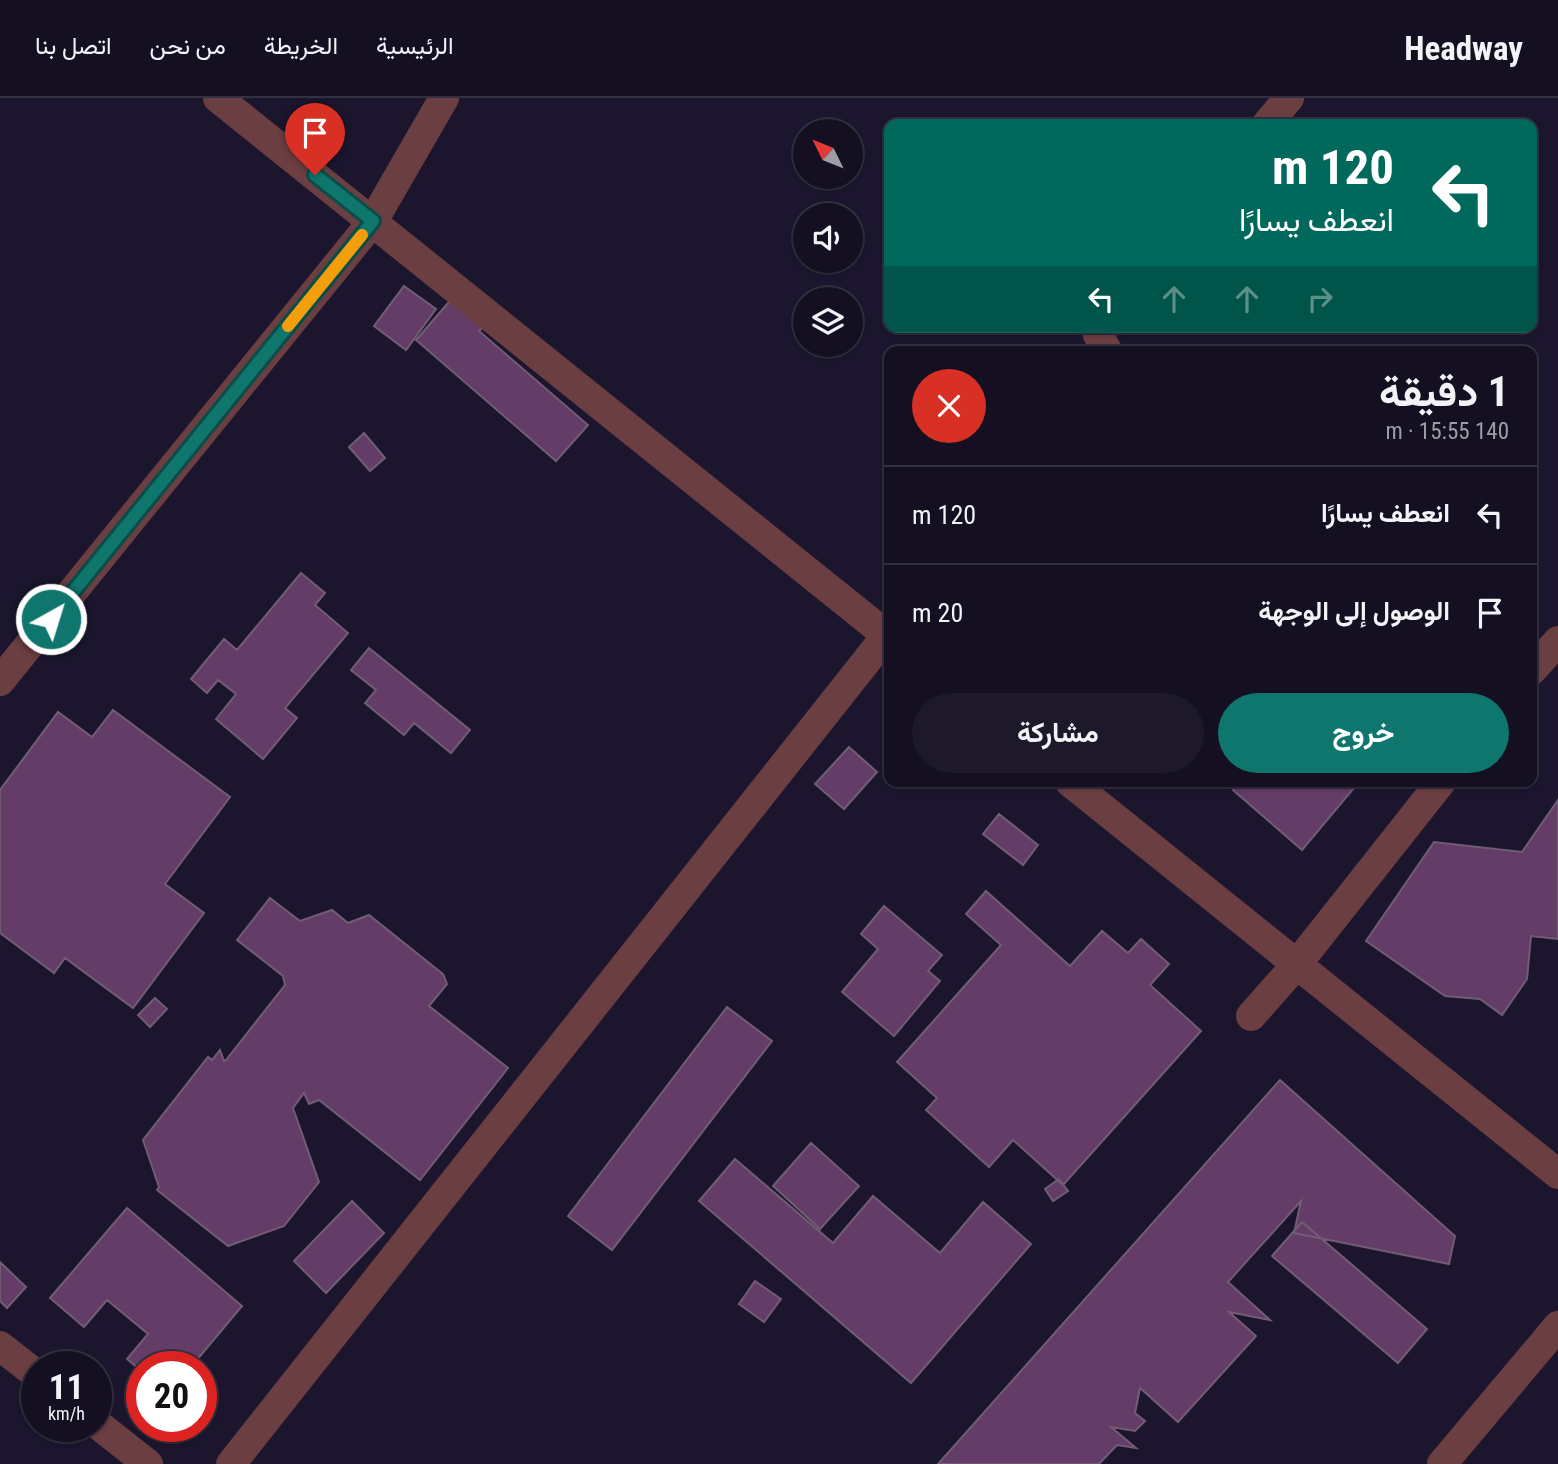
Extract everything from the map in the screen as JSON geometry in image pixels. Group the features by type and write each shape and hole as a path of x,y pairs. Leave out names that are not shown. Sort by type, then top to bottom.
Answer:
{"lane":[{"path":"218,98 884,633"},
{"path":"0,681 373,221 444,98"},
{"path":"1271,119 1289,98"},
{"path":"230,1464 884,641"},
{"path":"1537,664 1558,641"},
{"path":"1076,787 1558,1174"},
{"path":"1251,1016 1297,964 1437,787"},
{"path":"1442,1464 1558,1326"},
{"path":"0,1346 21,1362"},
{"path":"112,1436 148,1464"}],"building":[{"path":"404,286 436,309 406,350 374,326"},
{"path":"455,295 487,322 479,331 588,425 556,461 416,340"},
{"path":"364,433 385,458 370,471 349,447"},
{"path":"301,573 325,593 315,605 348,633 285,708 297,718 263,759 216,719 236,694 218,680 207,693 191,679 224,639 237,650"},
{"path":"369,648 470,730 451,753 414,723 404,735 365,703 376,690 351,670"},
{"path":"113,710 230,797 165,884 204,913 133,1008 65,958 54,973 0,933 0,790 58,712 92,737"},
{"path":"849,747 877,772 844,809 815,784"},
{"path":"1235,787 1355,787 1302,850 1233,790"},
{"path":"1558,800 1558,939 1531,936 1527,979 1502,1015 1480,999 1445,996 1366,941 1434,842 1522,852"},
{"path":"999,814 1038,845 1023,865 983,834"},
{"path":"986,891 1070,966 1102,931 1128,953 1141,939 1169,964 1150,985 1201,1031 1063,1185 1013,1140 989,1167 926,1110 937,1098 897,1062 1001,945 966,914"},
{"path":"270,898 300,921 332,910 348,923 369,915 443,974 447,984 429,1006 508,1068 420,1180 319,1100 309,1104 304,1093 293,1108 319,1182 284,1226 228,1246 157,1190 159,1187 143,1140 208,1057 212,1060 220,1050 224,1061 226,1060 285,985 283,976 237,940"},
{"path":"884,906 942,955 928,971 940,981 894,1036 842,992 878,949 861,934"},
{"path":"155,998 167,1009 150,1027 138,1015"},
{"path":"727,1007 772,1041 612,1250 568,1216"},
{"path":"1280,1080 1455,1236 1449,1264 1294,1233 1301,1201 1228,1282 1270,1320 1229,1312 1256,1336 1178,1422 1140,1388 1135,1413 1145,1421 1135,1431 1111,1427 1136,1448 1117,1445 1099,1464 938,1464"},
{"path":"811,1143 859,1186 820,1229 773,1186"},
{"path":"735,1159 833,1243 873,1196 940,1253 983,1202 1031,1244 911,1383 699,1201"},
{"path":"1059,1179 1068,1191 1053,1201 1045,1189"},
{"path":"352,1201 384,1233 326,1293 294,1261"},
{"path":"127,1208 242,1306 204,1351 134,1351 148,1334 107,1300 84,1327 50,1298"},
{"path":"1302,1222 1427,1329 1398,1363 1272,1256"},
{"path":"0,1262 26,1287 7,1308 0,1301"},
{"path":"755,1281 781,1299 764,1322 739,1304"}],"slow traffic":[{"path":"288,326 362,235"}],"route":[{"path":"51,619 373,221 315,175"}]}
